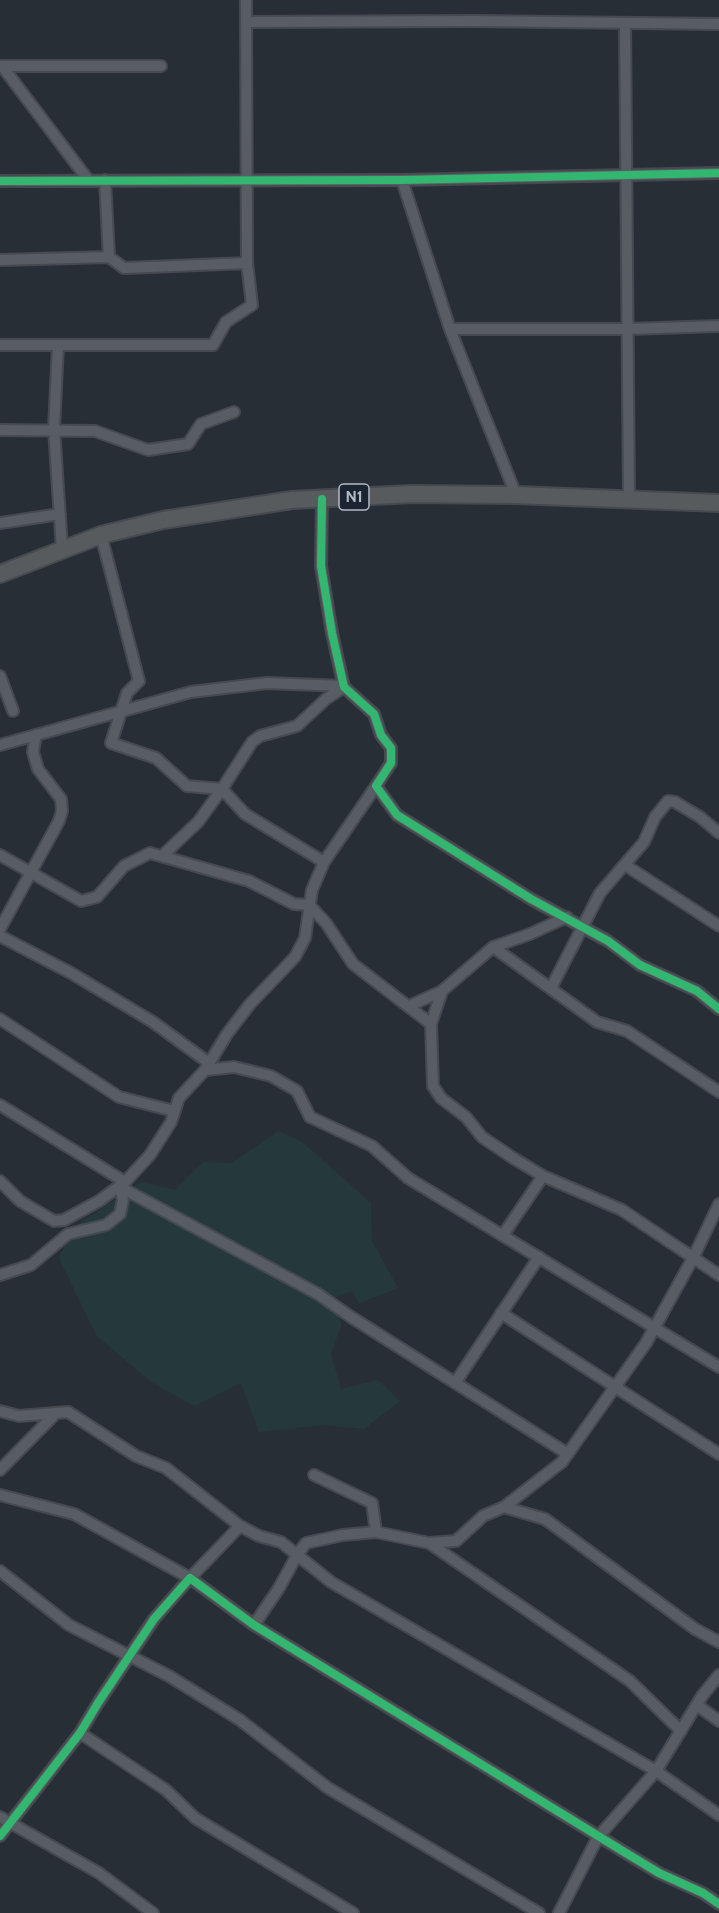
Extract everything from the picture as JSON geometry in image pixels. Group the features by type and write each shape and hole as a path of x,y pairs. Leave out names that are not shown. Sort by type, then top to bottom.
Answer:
{"highway":[{"name":"N1","path":"0,574 100,535 174,519 292,500 412,494 516,495 719,503"}],"street":[{"path":"0,345 213,345 226,322 252,305 247,263 246,0"},
{"path":"246,22 719,24"},
{"path":"625,23 629,500"},
{"path":"1,66 161,66"},
{"path":"1,66 89,180"},
{"path":"0,181 402,180 719,173"},
{"path":"105,180 109,256"},
{"path":"402,180 450,329 516,495"},
{"path":"0,260 109,256 124,268 247,263"},
{"path":"450,329 628,329 719,326"},
{"path":"58,345 54,429 62,549"},
{"path":"0,430 94,431 148,450 188,444 201,424 234,412"},
{"path":"0,1181 20,1201 54,1221 64,1220 123,1185 150,1155 171,1122 179,1098 207,1067 227,1034 250,1004 295,957 305,938 309,905 324,862 391,763 391,748 381,735 374,714 344,687 321,566 322,499"},
{"path":"0,523 60,514"},
{"path":"100,535 138,681 127,693 111,743 156,758 187,786 222,789 245,814 324,862"},
{"path":"0,676 13,711"},
{"path":"0,745 191,693 256,684 344,687"},
{"path":"163,855 198,822 252,742 260,736 297,726 326,699 344,687"},
{"path":"0,929 59,821 62,811 61,799 38,769 33,752 36,735"},
{"path":"376,786 397,815 531,898 608,941 640,965 697,991 719,1009"},
{"path":"551,988 600,893 644,842 655,817 668,801 675,802 719,833"},
{"path":"0,855 81,901 97,897 124,866 150,853 249,881 294,904 309,905 326,923 353,964 431,1024"},
{"path":"624,865 719,926"},
{"path":"409,1006 442,991 493,947 530,934 567,917"},
{"path":"0,936 72,973 153,1022 207,1067 234,1067 271,1076 297,1091 310,1117 372,1146 408,1178 719,1366"},
{"path":"493,947 597,1022 627,1031 719,1092"},
{"path":"442,991 431,1024 433,1086 441,1098 466,1117 482,1137 543,1176 622,1210 719,1275"},
{"path":"0,1019 119,1097 174,1111"},
{"path":"0,1105 123,1185 308,1288 568,1454"},
{"path":"503,1235 543,1176"},
{"path":"0,1275 31,1265 68,1234 106,1225 120,1215 123,1185"},
{"path":"254,1625 306,1543 343,1535 376,1532 429,1543 456,1540 483,1516 504,1507 562,1462 646,1343 693,1258 719,1204"},
{"path":"455,1383 539,1257"},
{"path":"501,1313 719,1454"},
{"path":"0,1411 19,1416 68,1412 136,1456 166,1468 240,1526 259,1536 281,1542 331,1582 656,1771 719,1815"},
{"path":"0,1470 56,1413"},
{"path":"314,1475 372,1503 376,1532"},
{"path":"0,1495 74,1514 190,1578 254,1625 598,1837 659,1873 703,1893 719,1904"},
{"path":"504,1507 545,1519 695,1629 719,1642"},
{"path":"0,1836 80,1733 154,1619 240,1526"},
{"path":"429,1543 630,1682 681,1731"},
{"path":"0,1571 69,1624 169,1676 240,1720 328,1788 539,1913"},
{"path":"560,1913 598,1837 656,1771 696,1706 719,1675"},
{"path":"696,1706 719,1720"},
{"path":"80,1733 166,1790 195,1818 353,1913"},
{"path":"0,1817 99,1873 153,1913"}],"shaded area":[{"path":"278,1131 302,1142 371,1203 372,1241 398,1288 359,1303 352,1291 336,1297 341,1325 331,1354 341,1389 378,1380 400,1401 364,1429 324,1425 259,1432 241,1383 194,1406 151,1382 96,1335 59,1258 74,1227 141,1182 175,1190 203,1162 232,1163"}],"cycle path":[{"path":"0,181 402,180 719,173"},
{"path":"322,499 321,566 344,687 374,714 381,735 391,748 391,763 376,786 397,815 531,899 608,941 640,965 697,991 719,1009"},
{"path":"0,1836 80,1733 154,1619 190,1578 254,1625 659,1873 703,1893 719,1904"}]}
